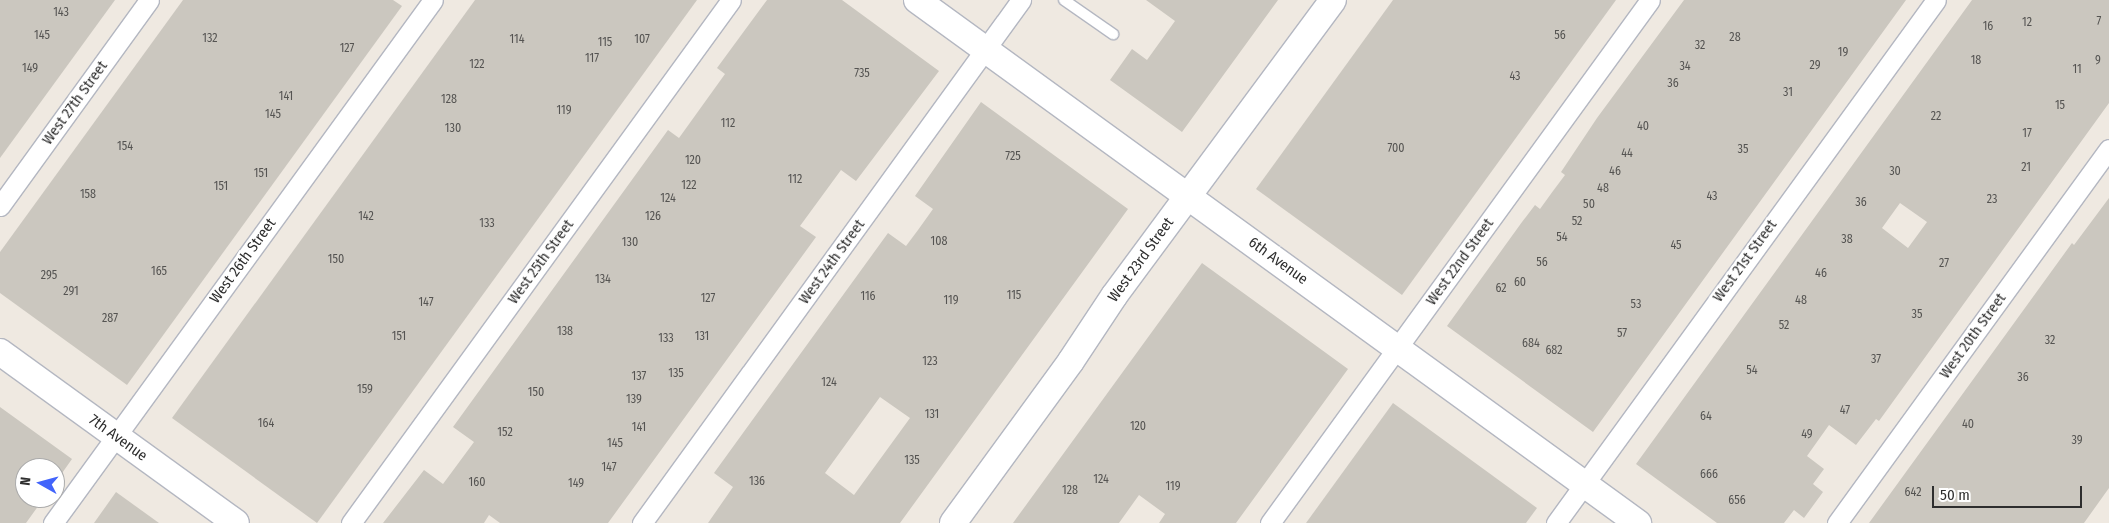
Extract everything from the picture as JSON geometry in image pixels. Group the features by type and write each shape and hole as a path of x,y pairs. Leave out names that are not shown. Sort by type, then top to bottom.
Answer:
{"main road":[{"name":"6th Avenue","path":"917,0 1638,523"},
{"name":"West 23rd Street","path":"953,523 1071,361 1114,296 1333,0"},
{"name":"7th Avenue","path":"0,352 236,523"}],"street":[{"name":"West 27th Street","path":"0,206 149,0"},
{"name":"West 26th Street","path":"53,523 433,0"},
{"name":"West 25th Street","path":"351,523 731,0"},
{"name":"West 24th Street","path":"642,523 1021,0"},
{"name":"West 22nd Street","path":"1270,523 1650,0"},
{"name":"West 21st Street","path":"1556,523 1936,0"},
{"name":"West 20th Street","path":"1837,523 2109,149"}],"lane":[{"path":"1064,0 1113,34"}],"building":[{"path":"0,0 115,0 0,158"},
{"path":"183,0 393,0 402,6 127,385 0,293 0,252"},
{"path":"475,0 697,0 317,523 172,418"},
{"path":"767,0 842,0 939,71 856,181 841,170 800,226 816,237 608,523 500,523 489,515 484,523 383,523 424,470 443,484 474,442 453,427 668,130 679,138 725,74 717,68"},
{"path":"1146,0 1278,0 1182,132 1110,80 1132,49 1147,60 1175,21"},
{"path":"1393,0 1616,0 1402,295 1256,189"},
{"path":"1684,0 1906,0 1593,432 1447,326 1535,205 1540,209 1565,175 1561,172 1597,118"},
{"path":"1972,0 2109,0 2109,103 1879,421 1876,419 1856,445 1829,425 1807,456 1824,469 1813,484 1823,492 1804,518 1794,510 1784,523 1717,523 1636,464","holes":["1900,203 1927,222 1908,248 1882,228"]},
{"path":"981,102 1128,209 900,523 708,523 733,487 714,473 888,233 906,246 933,209 915,196","holes":["880,397 910,418 854,495 825,473"]},
{"path":"2109,198 2109,488 2084,523 1869,523 2072,243 2074,245"},
{"path":"1202,263 1348,369 1236,523 1159,523 1165,514 1139,495 1119,523 1013,523"},
{"path":"1393,403 1537,508 1526,523 1306,523"},
{"path":"0,407 72,459 65,469 65,458 15,458 15,508 37,508 26,523 0,523"},
{"path":"116,492 159,523 94,523"}]}
